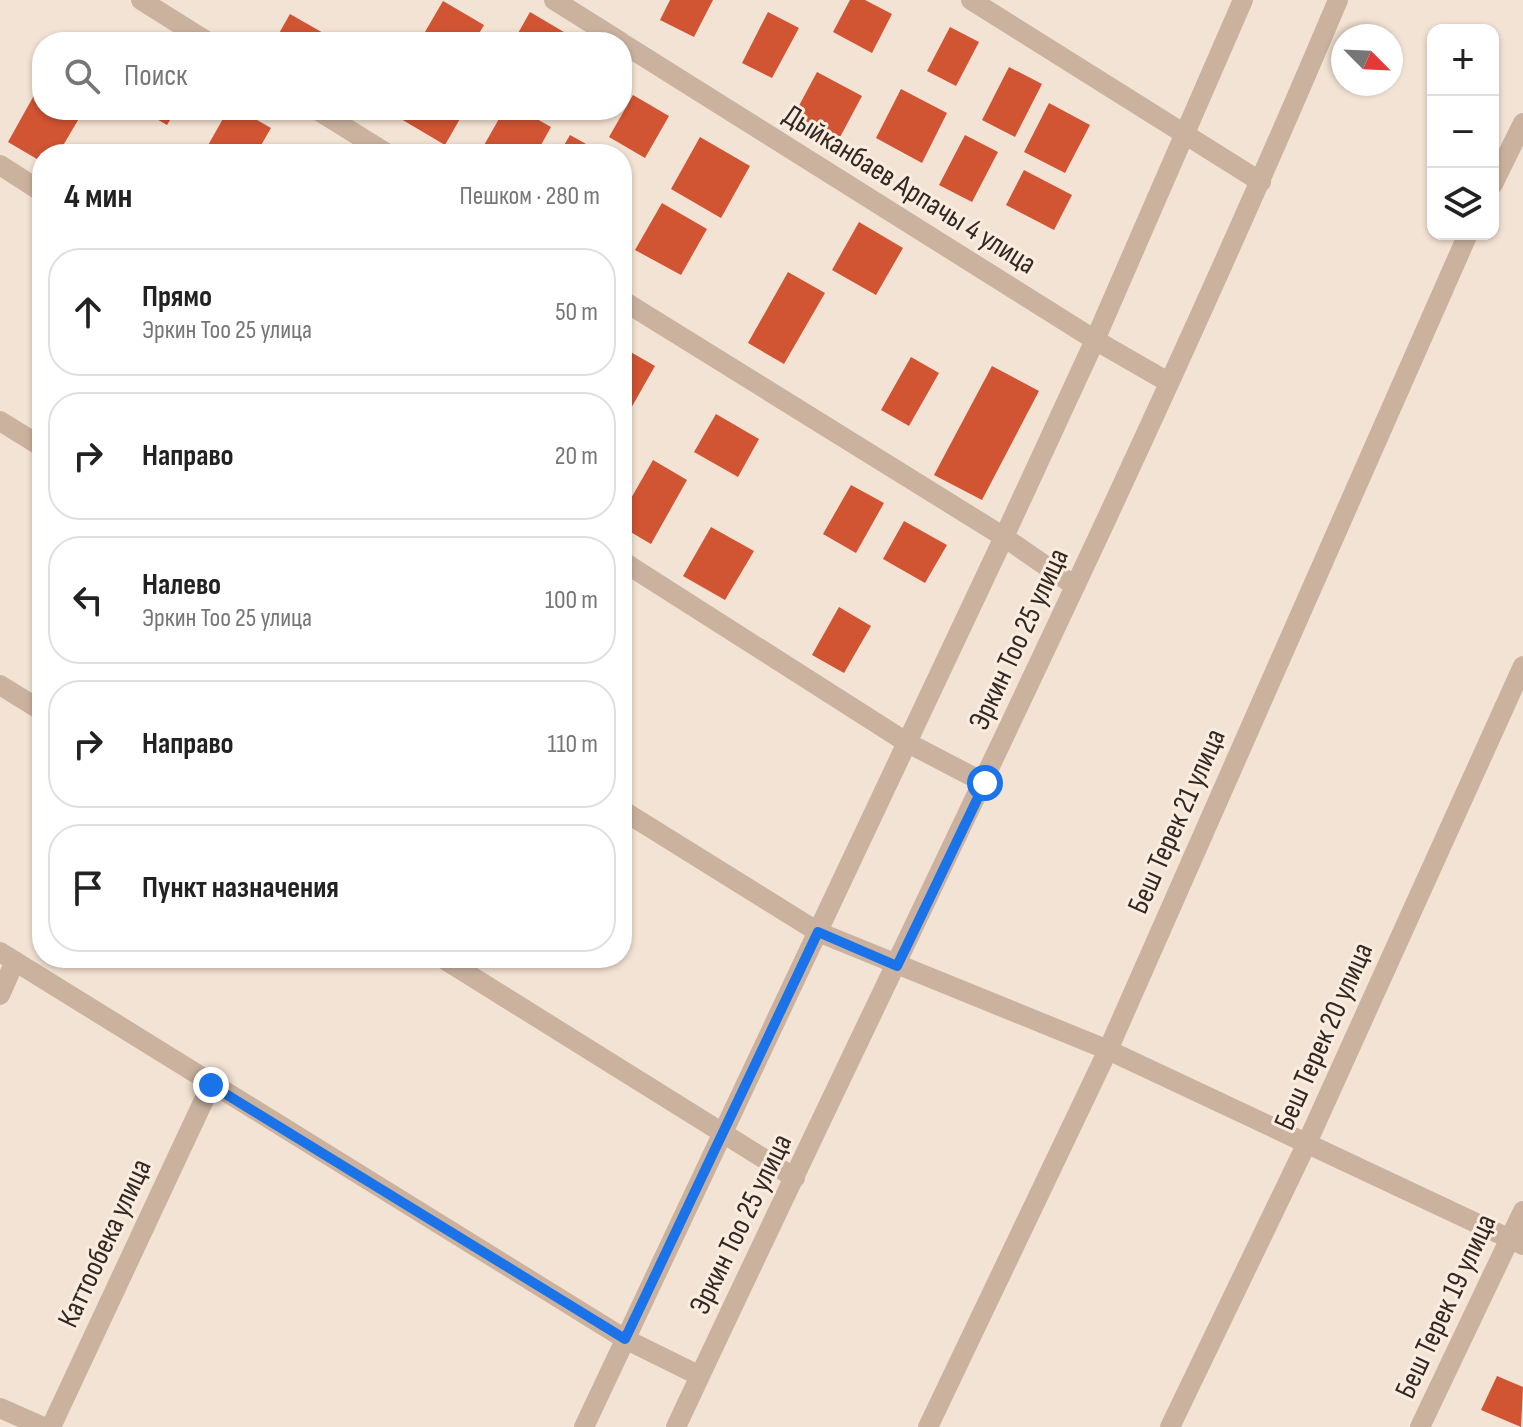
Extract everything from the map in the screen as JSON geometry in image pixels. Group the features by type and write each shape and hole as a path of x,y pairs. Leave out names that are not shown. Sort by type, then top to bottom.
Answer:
{"street":[{"path":"141,0 192,32"},
{"name":"Дыйканбаев Арпачы 4 улица","path":"554,0 606,32"},
{"path":"971,0 1261,182"},
{"name":"Эркин Тоо 25 улица","path":"584,1427 1095,340 1243,0"},
{"name":"Эркин Тоо 25 улица","path":"676,1427 985,783 1261,182 1338,0"},
{"name":"Дыйканбаев Арпачы 4 улица","path":"632,48 1095,340 1168,382"},
{"path":"333,120 372,144"},
{"path":"1499,172 1523,123"},
{"path":"0,165 32,186"},
{"name":"Беш Терек 21 улица","path":"928,1427 1108,1050 1465,240"},
{"path":"632,306 1004,537 1075,586"},
{"path":"0,421 32,441"},
{"path":"632,567 906,742 985,783"},
{"name":"Беш Терек 20 улица","path":"1170,1427 1306,1145 1523,666"},
{"path":"0,685 32,705"},
{"path":"632,816 818,932 1108,1050 1517,1242"},
{"path":"0,995 8,956 211,1085 625,1339 700,1376"},
{"path":"458,968 795,1178"},
{"name":"Каттообека улица","path":"51,1427 211,1085"},
{"name":"Беш Терек 19 улица","path":"1420,1427 1517,1242 1523,1211"},
{"path":"0,1408 43,1427"}],"building":[{"path":"670,0 713,0 694,37 660,20"},
{"path":"850,0 865,0 892,14 872,53 833,32"},
{"path":"443,1 484,25 480,32 425,32"},
{"path":"530,12 564,32 519,32"},
{"path":"768,12 799,28 772,78 742,63"},
{"path":"290,14 322,32 280,32"},
{"path":"950,27 979,42 956,86 927,71"},
{"path":"1009,67 1042,84 1015,137 982,120"},
{"path":"817,72 862,96 839,139 794,115"},
{"path":"901,89 947,113 922,163 876,138"},
{"path":"632,97 669,116 645,158 632,150 632,144 621,144 609,137 619,120 632,120"},
{"path":"32,99 32,120 78,120 64,144 32,144 32,156 8,142"},
{"path":"1049,103 1090,125 1065,173 1024,152"},
{"path":"222,120 257,120 271,128 262,144 209,144"},
{"path":"403,120 459,120 443,144"},
{"path":"498,120 539,120 551,127 542,144 485,144"},
{"path":"570,135 586,144 565,144"},
{"path":"965,135 998,152 972,202 939,185"},
{"path":"700,137 750,166 721,218 671,189"},
{"path":"1024,170 1072,195 1054,230 1006,205"},
{"path":"662,203 707,229 681,275 635,250"},
{"path":"859,222 903,248 876,295 832,270"},
{"path":"788,272 825,293 784,364 748,343"},
{"path":"632,353 655,366 632,406"},
{"path":"911,357 939,373 909,426 881,410"},
{"path":"992,366 1039,391 982,500 934,475"},
{"path":"716,414 759,439 738,477 694,452"},
{"path":"653,460 687,480 651,544 632,533 632,497"},
{"path":"851,485 884,503 856,553 823,534"},
{"path":"904,521 947,545 925,583 883,559"},
{"path":"711,527 754,551 725,600 683,576"},
{"path":"839,607 871,626 844,673 812,655"},
{"path":"1497,1376 1523,1387 1521,1427 1481,1410"}],"route":[{"path":"211,1085 625,1339 818,932 897,966 985,783"}]}
